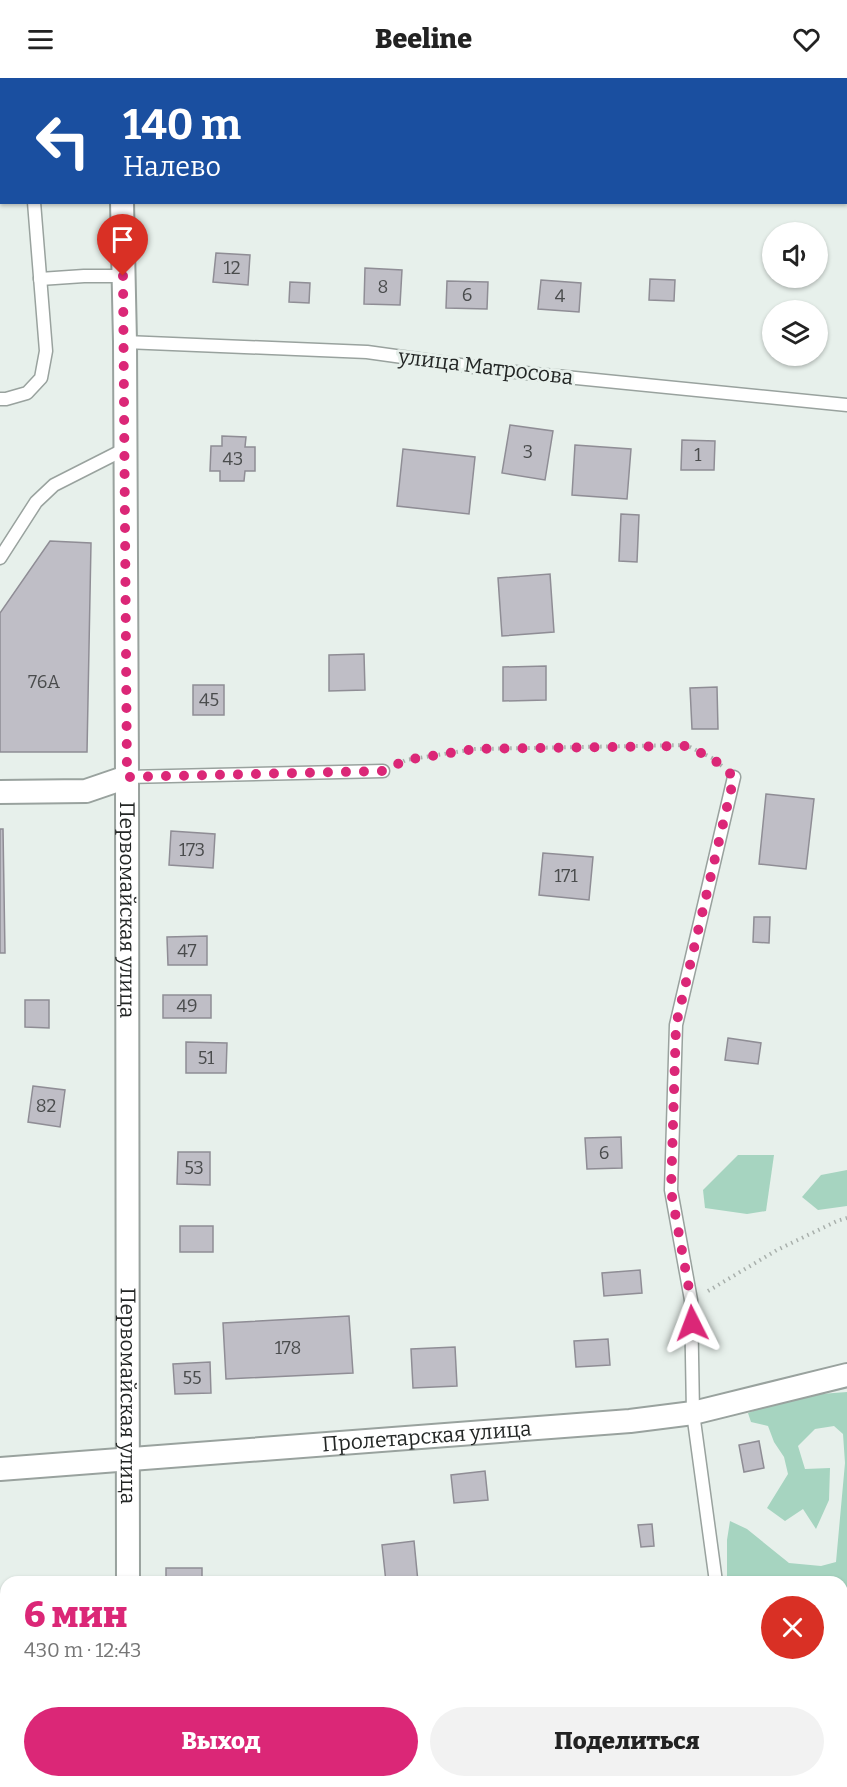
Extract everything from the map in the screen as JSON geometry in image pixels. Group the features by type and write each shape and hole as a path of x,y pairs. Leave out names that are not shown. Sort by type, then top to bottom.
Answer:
{"street":[{"name":"Первомайская улица","path":"122,204 127,777 128,1576"},
{"path":"0,792 86,791 127,777"},
{"name":"Пролетарская улица","path":"0,1469 630,1420 693,1413 847,1375"}],"lane":[{"path":"0,399 27,393 41,378 46,351 34,204"},
{"path":"40,279 123,276"},
{"name":"улица Матросова","path":"125,342 367,352 495,370 847,405"},
{"path":"0,558 36,502 54,485 125,449"},
{"path":"127,777 383,771"},
{"path":"715,1576 693,1413 691,1300 671,1191 676,1025 734,777"}],"path":[{"path":"383,771 406,760 475,749 686,746 712,758 734,777"},
{"path":"691,1300 777,1250 847,1218"}],"green space":[{"path":"738,1155 774,1155 766,1211 747,1214 705,1208 703,1190"},
{"path":"847,1170 847,1206 818,1210 802,1197 821,1175"},
{"path":"847,1392 847,1576 727,1576 727,1540 730,1521 747,1529 789,1563 821,1566 836,1562 845,1463 843,1434 834,1426 815,1429 798,1446 805,1469 830,1468 829,1500 816,1529 803,1509 785,1521 767,1508 788,1474 784,1457 774,1442 768,1426 751,1422 748,1413 776,1402 807,1395"}],"building":[{"path":"216,253 250,255 248,285 213,282"},
{"path":"365,268 402,270 400,305 364,304"},
{"path":"650,279 675,280 674,301 649,300"},
{"path":"541,280 581,283 579,312 538,309"},
{"path":"447,281 488,282 487,309 446,308"},
{"path":"290,282 310,283 309,303 289,302"},
{"path":"510,425 553,431 545,480 502,473"},
{"path":"222,436 246,437 245,447 255,447 255,471 245,471 244,481 220,481 220,471 210,471 211,446 222,446"},
{"path":"682,440 715,441 714,470 681,470"},
{"path":"575,445 631,449 627,499 572,495"},
{"path":"403,449 475,457 469,514 397,506"},
{"path":"621,514 639,515 637,562 619,561"},
{"path":"50,541 91,543 87,752 0,752 0,613"},
{"path":"550,574 554,632 502,636 498,578"},
{"path":"364,654 365,690 329,691 329,655"},
{"path":"546,666 546,700 503,701 503,667"},
{"path":"193,685 224,685 224,715 193,715"},
{"path":"717,687 718,729 692,729 690,688"},
{"path":"766,794 814,799 806,869 759,864"},
{"path":"0,829 3,829 5,953 0,953"},
{"path":"171,831 215,834 213,868 169,865"},
{"path":"543,853 593,857 589,900 539,895"},
{"path":"754,917 770,917 769,943 753,942"},
{"path":"207,936 207,965 168,965 167,937"},
{"path":"163,995 211,995 211,1018 163,1018"},
{"path":"25,1000 49,1000 49,1028 25,1027"},
{"path":"728,1038 761,1043 758,1064 725,1060"},
{"path":"186,1042 227,1043 226,1073 186,1073"},
{"path":"33,1086 65,1090 60,1127 28,1122"},
{"path":"621,1137 622,1168 587,1169 585,1138"},
{"path":"178,1152 210,1152 210,1185 177,1184"},
{"path":"180,1226 213,1226 213,1252 180,1252"},
{"path":"640,1270 642,1293 604,1296 602,1273"},
{"path":"349,1316 353,1373 226,1379 223,1323"},
{"path":"608,1339 610,1365 576,1367 574,1341"},
{"path":"455,1347 457,1386 413,1388 411,1349"},
{"path":"210,1362 211,1393 175,1394 173,1364"},
{"path":"759,1441 764,1468 744,1472 739,1445"},
{"path":"485,1471 488,1500 454,1503 451,1475"},
{"path":"652,1524 654,1546 641,1547 638,1525"},
{"path":"414,1541 417,1576 385,1576 382,1545"},
{"path":"166,1568 202,1568 202,1576 166,1576"}],"route":[{"path":"123,276 127,777 383,771 406,760 475,749 686,746 712,758 734,777 676,1025 671,1191 691,1300 692,1323"}]}
